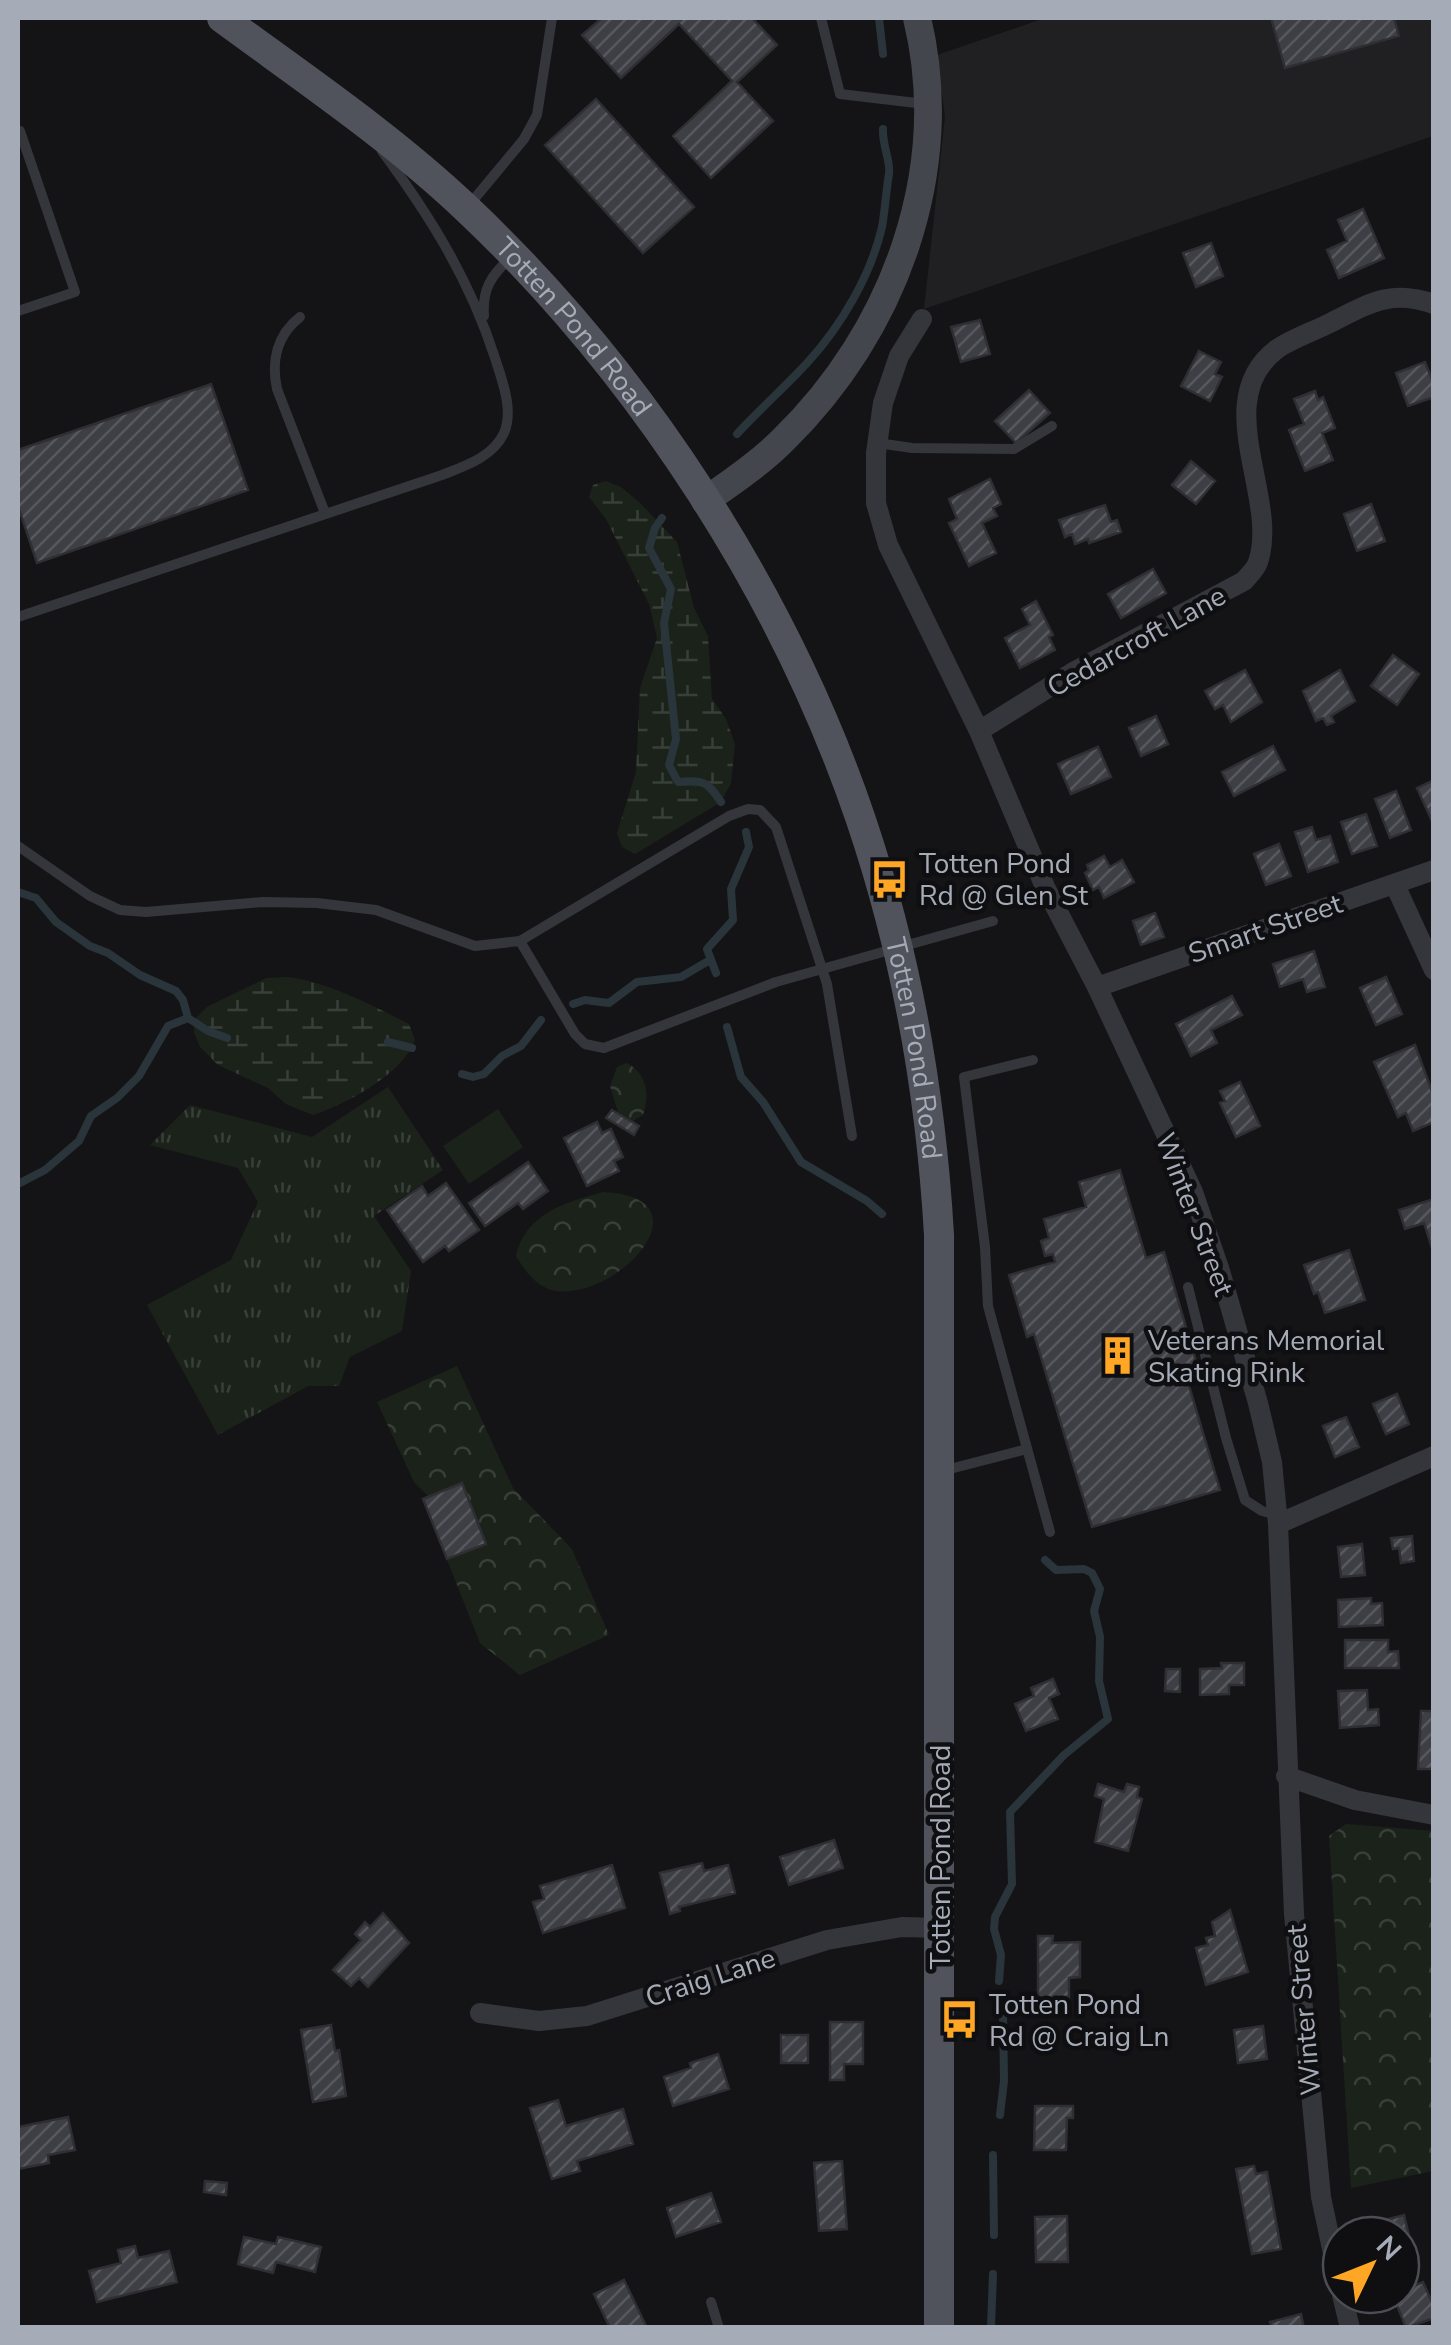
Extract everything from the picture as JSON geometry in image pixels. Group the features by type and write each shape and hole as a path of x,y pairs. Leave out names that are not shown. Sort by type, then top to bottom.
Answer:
{"main road":[{"name":"Totten Pond Road","path":"222,18 358,118 466,208 513,254 618,376 705,501 784,643 830,739 870,848 923,1078 937,1193 941,1278 940,2328"}],"street":[{"path":"705,501 764,457 804,419 870,323 901,262 920,204 925,170 928,105 917,18"},
{"name":"Cedarcroft Lane","path":"979,731 1075,671 1244,581 1258,564 1260,539 1247,428 1248,390 1256,370 1278,349 1377,300 1409,295 1434,304"},
{"name":"Winter Street","path":"922,319 899,356 883,403 876,502 888,545 979,731 1046,887 1193,1192 1220,1271 1269,1448 1278,1520 1294,1914 1325,2215"},
{"name":"Smart Street","path":"1096,986 1434,870"},
{"path":"1394,884 1434,970"},
{"path":"1278,1520 1434,1456"},
{"path":"1286,1776 1355,1800 1434,1814"},
{"name":"Craig Lane","path":"480,2014 539,2021 587,2016 827,1940 902,1928 940,1928"}],"lane":[{"path":"466,208 524,139 537,115 552,18"},
{"path":"821,18 840,94 928,105"},
{"path":"18,617 460,468 496,446 508,413 502,377 486,327 438,230 358,118"},
{"path":"18,132 75,292 18,311"},
{"path":"486,327 485,289 493,274 513,254"},
{"path":"300,317 282,336 274,371 325,513"},
{"path":"878,443 912,448 1014,450 1052,426"},
{"path":"18,846 90,896 120,910 317,903 376,910 475,946 520,942 729,816 754,808 769,816 778,834 822,968 852,1136"},
{"path":"520,942 575,1034 598,1048 822,968 993,921"},
{"path":"1033,1060 964,1077 984,1235 988,1306 1050,1532"},
{"path":"1188,1287 1245,1500 1278,1520"},
{"path":"941,1471 1027,1449"},
{"path":"712,2302 719,2328"}],"shaded area":[{"path":"1045,18 1433,18 1433,136 924,309 945,117 937,55"}],"green space":[{"path":"606,481 621,487 640,503 677,542 694,608 708,636 712,699 726,719 735,744 731,783 721,802 635,854 622,847 617,833 636,772 640,688 657,638 649,604 606,519 589,497 593,485"},
{"path":"288,977 336,990 409,1024 415,1040 409,1053 372,1086 313,1115 218,1065 200,1047 194,1020 207,1007 266,978"},
{"path":"627,1063 643,1079 646,1092 643,1115 633,1121 618,1112 610,1086 617,1067"},
{"path":"388,1087 443,1170 374,1216 411,1271 402,1331 350,1357 339,1386 308,1386 218,1435 147,1305 231,1260 258,1202 238,1168 150,1145 190,1105 312,1137"},
{"path":"498,1109 523,1147 469,1184 443,1146"},
{"path":"603,1192 635,1198 650,1211 652,1228 644,1246 606,1280 581,1289 556,1291 537,1283 516,1256 528,1230 549,1212"},
{"path":"457,1366 513,1488 572,1549 609,1635 520,1675 480,1643 423,1499 428,1496 414,1482 377,1402"},
{"path":"1346,1824 1434,1831 1433,2171 1351,2188 1329,1836"}],"building":[{"path":"602,18 752,18 777,45 737,82 773,121 711,178 673,136 732,81 679,24 621,78 582,35"},
{"path":"1271,18 1394,18 1399,36 1285,68"},
{"path":"596,99 694,207 643,253 545,145"},
{"path":"1363,209 1384,258 1339,278 1327,250 1347,241 1338,220"},
{"path":"1211,243 1223,276 1196,287 1183,253"},
{"path":"980,320 990,354 961,362 951,327"},
{"path":"1199,351 1221,362 1215,374 1222,377 1210,401 1181,386"},
{"path":"1425,362 1434,384 1434,397 1408,406 1396,373"},
{"path":"211,384 248,490 37,563 18,506 18,450"},
{"path":"1029,390 1050,413 1016,443 995,421"},
{"path":"1315,391 1318,400 1323,397 1335,428 1322,433 1333,460 1305,471 1289,430 1304,424 1294,399"},
{"path":"1191,461 1215,481 1196,504 1172,485"},
{"path":"990,479 1001,504 993,508 997,516 982,523 996,553 969,566 949,523 957,519 949,499"},
{"path":"1371,504 1385,541 1357,551 1344,514"},
{"path":"1105,505 1111,522 1117,520 1121,532 1089,543 1088,539 1075,544 1072,534 1065,537 1059,520"},
{"path":"1153,569 1166,593 1121,618 1108,594"},
{"path":"1036,601 1053,635 1049,637 1055,650 1020,668 1005,638 1030,625 1022,609"},
{"path":"1393,655 1419,674 1397,705 1371,686"},
{"path":"1245,670 1262,702 1231,722 1223,705 1215,709 1205,691"},
{"path":"1340,670 1355,701 1331,716 1334,722 1327,725 1323,718 1316,721 1303,691"},
{"path":"1156,716 1168,744 1141,756 1129,728"},
{"path":"1273,746 1285,770 1234,796 1222,772"},
{"path":"1098,747 1111,777 1071,794 1058,764"},
{"path":"1434,780 1434,820 1432,821 1417,788"},
{"path":"1396,791 1411,830 1390,838 1375,799"},
{"path":"1366,814 1377,846 1352,854 1341,822"},
{"path":"1312,827 1316,840 1330,836 1338,862 1308,872 1295,832"},
{"path":"1279,844 1291,876 1266,885 1254,854"},
{"path":"1104,856 1110,867 1122,860 1134,882 1104,898 1099,887 1093,890 1085,873 1089,870 1087,865"},
{"path":"1155,913 1164,937 1141,945 1133,921"},
{"path":"1314,951 1325,987 1307,992 1303,979 1280,987 1273,964"},
{"path":"1386,977 1402,1014 1376,1025 1360,988"},
{"path":"1232,996 1242,1015 1211,1030 1217,1043 1191,1056 1176,1024"},
{"path":"1415,1045 1434,1097 1434,1122 1413,1131 1406,1113 1398,1117 1374,1062"},
{"path":"1240,1082 1260,1126 1236,1137 1220,1103 1225,1101 1220,1091"},
{"path":"612,1110 639,1126 634,1135 606,1118"},
{"path":"597,1122 602,1133 611,1129 623,1157 614,1161 619,1171 587,1186 564,1138"},
{"path":"528,1162 548,1191 523,1209 518,1203 485,1226 469,1203"},
{"name":"Veterans Memorial Skating Rink","path":"1120,1170 1146,1258 1164,1252 1200,1375 1187,1379 1220,1490 1092,1527 1034,1334 1027,1337 1009,1275 1055,1262 1053,1254 1045,1256 1041,1241 1049,1238 1044,1219 1086,1207 1079,1182"},
{"path":"446,1183 479,1230 449,1251 445,1246 423,1262 387,1210 422,1186 428,1196"},
{"path":"1434,1199 1433,1251 1424,1223 1405,1229 1399,1210"},
{"path":"1349,1250 1365,1300 1325,1313 1304,1265"},
{"path":"1397,1394 1409,1424 1386,1434 1373,1404"},
{"path":"1346,1417 1359,1447 1335,1457 1323,1426"},
{"path":"462,1483 486,1544 447,1559 423,1499"},
{"path":"1412,1536 1414,1561 1401,1563 1399,1548 1393,1549 1391,1538"},
{"path":"1362,1544 1365,1575 1341,1577 1338,1547"},
{"path":"1371,1598 1371,1604 1382,1603 1383,1625 1339,1627 1338,1600"},
{"path":"1345,1640 1388,1640 1388,1652 1398,1651 1399,1668 1345,1668"},
{"path":"1221,1663 1244,1663 1244,1685 1229,1685 1229,1694 1200,1695 1200,1669 1222,1668"},
{"path":"1166,1669 1180,1669 1180,1692 1165,1691"},
{"path":"1053,1679 1059,1694 1049,1698 1058,1719 1026,1731 1015,1704 1034,1696 1031,1688"},
{"path":"1367,1690 1368,1710 1378,1709 1379,1725 1340,1728 1338,1691"},
{"path":"1421,1711 1434,1711 1434,1769 1418,1769"},
{"path":"1098,1784 1124,1792 1127,1784 1139,1787 1137,1797 1142,1799 1128,1851 1095,1842 1104,1799 1095,1796"},
{"path":"834,1840 843,1868 789,1885 780,1857"},
{"path":"702,1863 704,1871 728,1865 735,1893 679,1907 680,1911 670,1914 660,1873"},
{"path":"612,1865 625,1908 543,1933 533,1902 544,1899 540,1886"},
{"path":"1230,1910 1248,1972 1206,1985 1196,1948 1208,1945 1206,1938 1215,1936 1212,1922"},
{"path":"383,1913 409,1943 368,1987 359,1978 351,1986 333,1970 361,1940 355,1934 365,1922 370,1927"},
{"path":"1038,1936 1053,1936 1052,1943 1080,1942 1080,1977 1069,1978 1069,2014 1038,2014"},
{"path":"830,2022 863,2022 863,2064 844,2064 844,2080 830,2080"},
{"path":"331,2025 346,2096 313,2102 301,2030"},
{"path":"1263,2026 1267,2059 1238,2063 1234,2030"},
{"path":"781,2035 808,2035 808,2063 781,2063"},
{"path":"718,2054 729,2089 673,2106 664,2077"},
{"path":"558,2100 566,2126 623,2109 633,2144 577,2161 580,2171 552,2179 530,2108"},
{"path":"1035,2106 1073,2106 1073,2118 1067,2118 1066,2150 1034,2150"},
{"path":"68,2117 75,2150 48,2155 49,2163 18,2169 18,2127"},
{"path":"842,2161 847,2229 819,2231 814,2163"},
{"path":"1254,2166 1256,2174 1267,2172 1281,2249 1252,2254 1236,2169"},
{"path":"205,2181 227,2183 226,2195 204,2192"},
{"path":"711,2193 721,2222 676,2237 667,2208"},
{"path":"1067,2216 1068,2262 1036,2262 1035,2217"},
{"path":"244,2237 276,2244 278,2237 321,2247 315,2272 276,2262 273,2273 238,2264"},
{"path":"135,2246 138,2258 169,2251 177,2282 97,2302 89,2271 121,2263 118,2250"},
{"path":"624,2280 647,2328 610,2328 594,2294"},
{"path":"1421,2283 1434,2299 1434,2318 1406,2328 1401,2315 1421,2315"},
{"path":"1301,2314 1304,2328 1272,2328 1270,2322"}],"waterway":[{"path":"879,18 883,54"},
{"path":"737,434 820,348 862,281 877,245 884,214 889,169 883,129"},
{"path":"662,518 649,548 671,589 664,623 676,739 669,765 678,782 704,783 721,802"},
{"path":"716,973 707,949 733,920 731,889 749,847 746,832"},
{"path":"18,892 36,898 56,922 90,946 176,991 188,1018"},
{"path":"573,1004 585,1000 609,1003 637,982 681,977 710,960"},
{"path":"18,1184 45,1170 79,1141 91,1116 139,1076 168,1026 188,1018 227,1038"},
{"path":"462,1074 484,1074 502,1056 521,1046 541,1020"},
{"path":"727,1027 741,1077 763,1102 801,1162 882,1214"},
{"path":"388,1042 412,1048"},
{"path":"999,1981 1001,1955 994,1929 995,1917 1012,1884 1010,1812 1064,1755 1108,1719 1099,1681 1100,1637 1094,1611 1100,1589 1092,1573 1084,1569 1056,1570 1045,1560"},
{"path":"1000,2115 1003,2013"},
{"path":"993,2155 994,2235"},
{"path":"991,2328 993,2274"}],"place":[{"name":"Totten Pond Rd @ Glen St","path":"889,879"},
{"name":"Veterans Memorial Skating Rink","path":"1118,1356"},
{"name":"Totten Pond Rd @ Craig Ln","path":"959,2020"}]}
